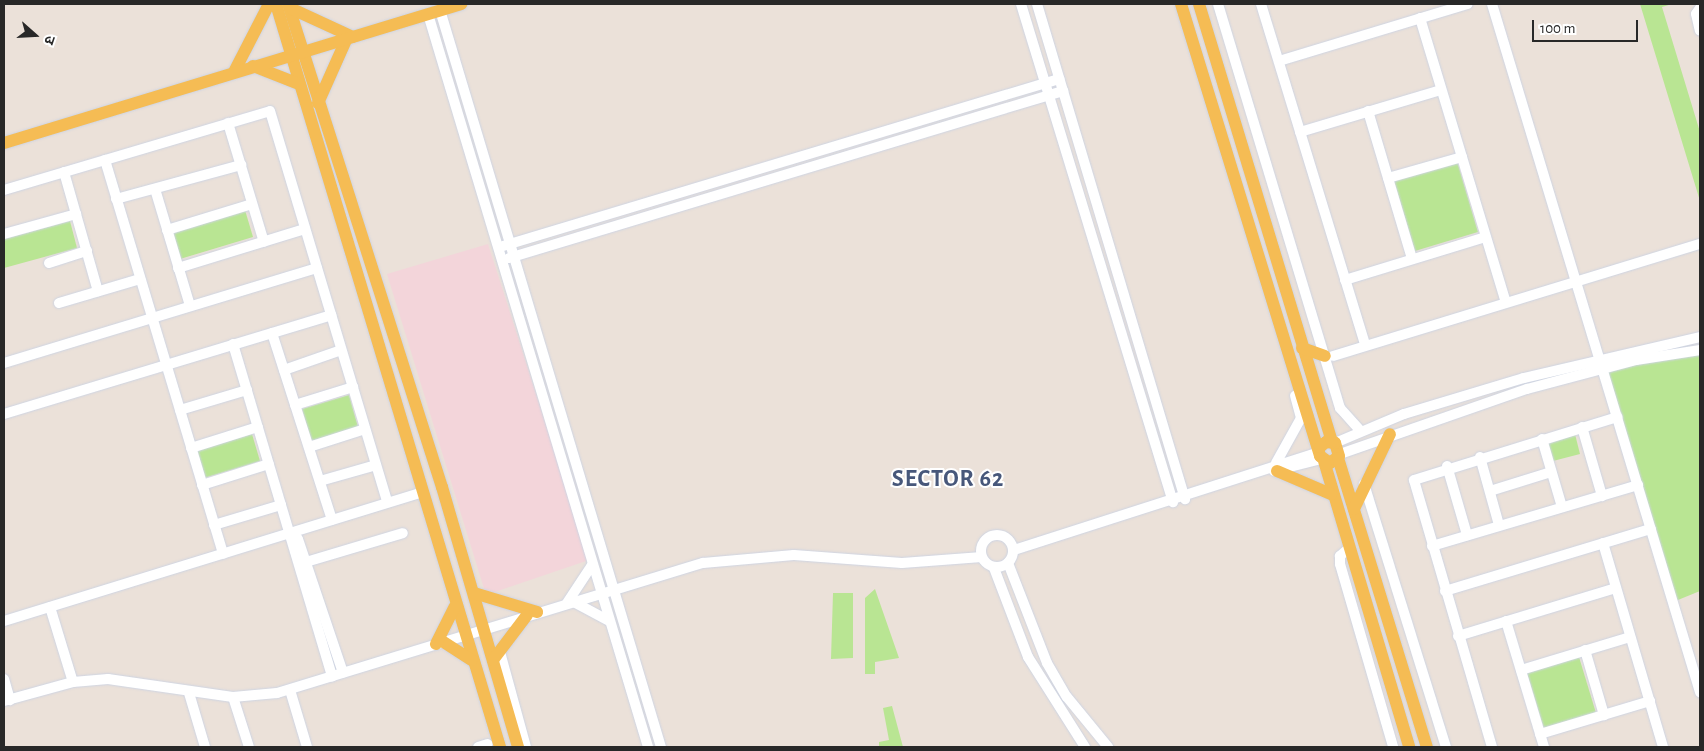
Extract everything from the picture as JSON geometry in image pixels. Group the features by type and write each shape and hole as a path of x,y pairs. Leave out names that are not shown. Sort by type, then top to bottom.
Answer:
{"main road":[{"path":"234,72 269,4"},
{"path":"276,4 318,103 484,628 497,656 518,747"},
{"path":"4,143 461,4"},
{"path":"1181,4 1286,358 1354,509 1427,747"},
{"path":"1199,4 1302,348 1329,452 1331,494 1410,747"},
{"path":"289,6 299,84 473,662 489,746"},
{"path":"289,6 350,39"},
{"path":"318,103 350,39"},
{"path":"253,66 299,84"},
{"path":"1302,348 1329,356"},
{"path":"1354,509 1363,483 1390,434"},
{"path":"1273,468 1331,494"},
{"path":"474,593 532,614 497,656"},
{"path":"456,606 439,643 462,650 473,662"}],"street":[{"path":"1021,4 1173,502"},
{"path":"1037,4 1185,499"},
{"path":"1176,4 1286,358 1301,418 1273,468"},
{"path":"1218,4 1329,356 1343,415 1361,431"},
{"path":"1261,4 1365,345"},
{"path":"1279,61 1468,4"},
{"path":"1492,4 1700,692"},
{"path":"1700,8 1696,14 1700,31"},
{"path":"434,12 510,244 661,747"},
{"path":"434,12 498,247 600,593 648,747"},
{"path":"1420,18 1506,302"},
{"path":"498,247 1059,79"},
{"path":"1300,132 1441,90"},
{"path":"502,260 1063,91"},
{"path":"1368,111 1412,259"},
{"path":"4,190 271,112 387,502"},
{"path":"228,123 264,242"},
{"path":"887,131 891,143"},
{"path":"1388,178 1462,156"},
{"path":"795,159 799,171"},
{"path":"105,160 222,554"},
{"path":"116,199 241,166"},
{"path":"64,172 98,291"},
{"path":"155,189 190,306"},
{"path":"167,230 252,204"},
{"path":"4,234 76,214"},
{"path":"602,216 607,229"},
{"path":"178,268 305,230"},
{"path":"1345,280 1486,237"},
{"path":"1096,249 1108,243"},
{"path":"1329,356 1700,244"},
{"path":"49,263 87,251"},
{"path":"4,363 317,268"},
{"path":"59,303 140,279"},
{"path":"4,414 331,315"},
{"path":"272,332 332,520"},
{"path":"1329,452 1361,431 1599,358 1700,337"},
{"path":"233,344 290,534 288,543 332,677"},
{"path":"284,370 341,350"},
{"path":"994,568 1008,563 1014,550 1185,499 1273,468 1602,368 1700,350"},
{"path":"295,405 352,387"},
{"path":"180,410 247,390"},
{"path":"1492,747 1458,636 1414,480 1447,466 1617,417"},
{"path":"191,448 258,427"},
{"path":"1582,427 1602,496"},
{"path":"309,447 365,430"},
{"path":"1542,439 1562,508"},
{"path":"1480,457 1500,525"},
{"path":"202,485 269,464"},
{"path":"320,481 376,466"},
{"path":"1447,466 1467,535"},
{"path":"1490,491 1551,472"},
{"path":"1363,483 1446,747"},
{"path":"1432,546 1638,485"},
{"path":"4,622 421,493"},
{"path":"214,526 281,505"},
{"path":"1445,591 1651,529"},
{"path":"290,534 298,539 343,673"},
{"path":"306,562 403,534"},
{"path":"982,557 983,543 996,535 1010,541 1014,550"},
{"path":"1603,544 1663,747"},
{"path":"1348,548 1340,556 1340,564 1393,747"},
{"path":"4,679 7,701 72,682 108,679 190,693 233,697 290,690 464,634 703,563 749,556 902,564 982,557 994,568 1028,657 1079,745 1090,729"},
{"path":"1008,563 1047,663 1090,729 1106,747"},
{"path":"570,602 592,565"},
{"path":"1458,636 1616,588"},
{"path":"570,602 609,621"},
{"path":"50,607 72,682"},
{"path":"1506,621 1544,747"},
{"path":"1521,670 1630,637"},
{"path":"1585,650 1604,715"},
{"path":"497,656 526,747"},
{"path":"290,690 307,747"},
{"path":"190,693 205,747"},
{"path":"233,697 249,747"},
{"path":"1540,734 1650,701"},
{"path":"643,731 655,728"}],"shaded area":[{"path":"488,244 589,560 486,595 387,274"}],"green space":[{"path":"1640,4 1672,4 1662,7 1700,132 1700,201"},
{"path":"1457,161 1478,232 1415,251 1394,181"},
{"path":"245,210 253,237 180,259 172,233"},
{"path":"70,221 77,248 4,268 4,239"},
{"path":"1700,350 1700,591 1673,602 1603,368"},
{"path":"349,395 358,427 311,441 302,409"},
{"path":"252,434 260,461 204,478 196,451"},
{"path":"1575,434 1580,454 1553,461 1548,442"},
{"path":"875,589 899,658 875,662 875,674 865,674 865,598"},
{"path":"833,593 853,593 853,658 831,659"},
{"path":"1579,657 1596,713 1544,729 1527,673"},
{"path":"892,706 903,747 879,747 879,742 889,740 883,708"}],"district":[{"name":"SECTOR 62","path":"948,480"}]}
